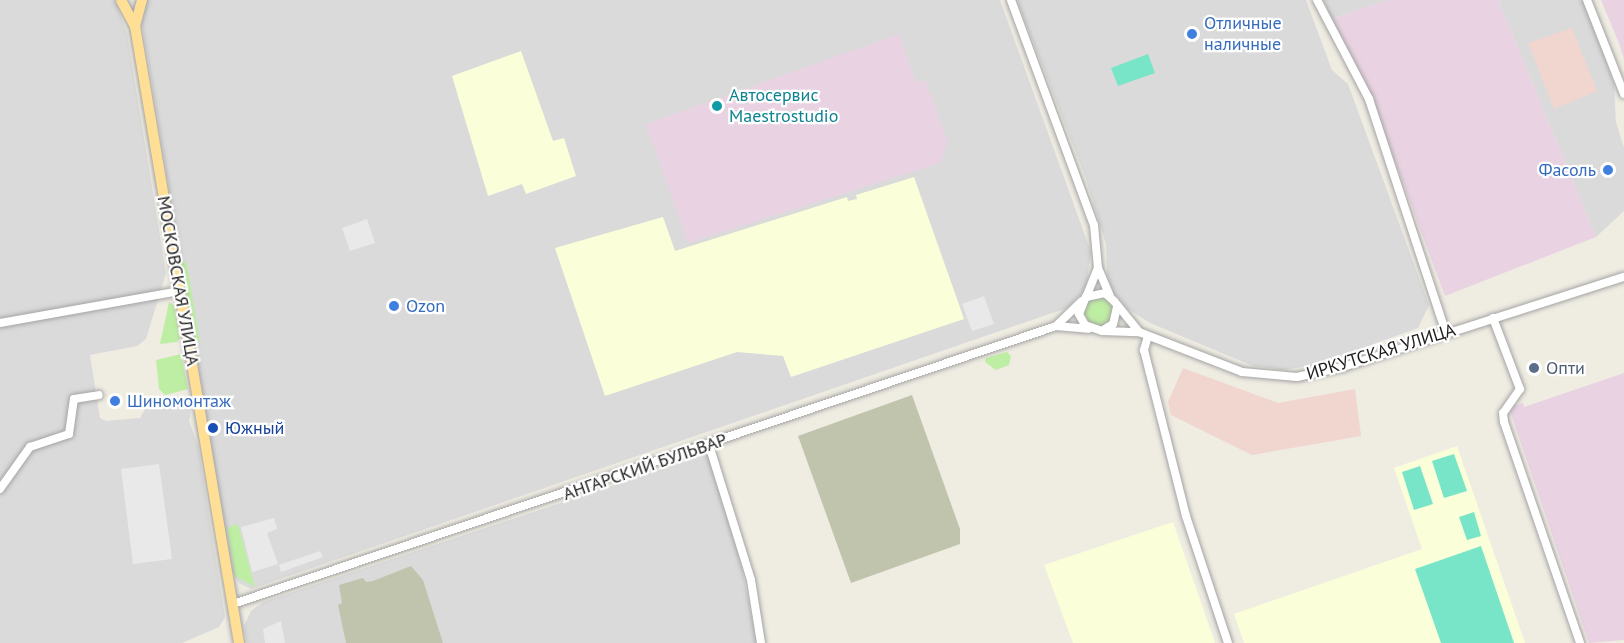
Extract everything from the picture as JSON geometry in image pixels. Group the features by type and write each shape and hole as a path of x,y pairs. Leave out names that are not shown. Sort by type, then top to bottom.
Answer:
{"main road":[{"name":"МОСКОВСКАЯ УЛИЦА","path":"121,0 135,26 239,643"},
{"name":"МОСКОВСКАЯ УЛИЦА","path":"135,26 142,0"}],"street":[{"path":"1011,0 1094,225 1098,268 1117,307 1113,324 1102,330 1090,329 1079,314 1098,268"},
{"path":"1317,0 1369,99 1446,333"},
{"path":"1587,0 1624,94"},
{"name":"ИРКУТСКАЯ УЛИЦА","path":"1102,330 1139,332 1242,372 1287,378 1327,372 1624,277"},
{"path":"0,323 179,291"},
{"path":"1084,299 1098,292 1110,296"},
{"name":"АНГАРСКИЙ БУЛЬВАР","path":"1056,326 1084,299"},
{"name":"ИРКУТСКАЯ УЛИЦА","path":"1117,307 1139,332"},
{"path":"1493,318 1520,389 1503,413 1504,422 1580,643"},
{"name":"АНГАРСКИЙ БУЛЬВАР","path":"233,604 1056,326 1090,329"},
{"path":"1148,336 1144,350 1186,516 1228,643"},
{"path":"0,489 30,447 69,434 73,429 74,399 99,395"},
{"path":"709,445 751,580 761,643"}],"shaded area":[{"path":"0,0 115,0 127,33 166,273 146,339 137,346 90,355 100,418 106,421 140,418 146,407 180,402 191,410 189,421 198,446 225,617 219,627 182,643 0,643"},
{"path":"146,0 1000,0 1091,252 1086,288 1067,308 251,589 239,583 232,572 142,23"},
{"path":"1017,0 1306,0 1332,70 1348,84 1429,305 1418,328 1315,365 1283,370 1253,366 1150,323 1128,309 1114,293 1107,275 1106,244 1086,179"},
{"path":"1324,0 1388,0 1331,19"},
{"path":"1388,0 1498,0 1596,237 1445,296 1367,86 1331,19"},
{"path":"1498,0 1584,0 1614,84 1616,122 1624,148 1624,211 1596,237"},
{"path":"1601,0 1624,0 1624,59 1620,46"},
{"path":"1572,28 1597,91 1554,109 1528,43"},
{"path":"899,34 916,82 925,80 948,142 940,163 688,243 646,124"},
{"path":"521,51 553,141 564,138 576,176 526,194 522,184 488,196 452,76"},
{"path":"914,177 964,319 791,377 783,356 737,352 605,396 555,248 663,217 675,251 847,197 848,201 857,199 856,195"},
{"path":"367,219 375,243 350,251 342,228"},
{"path":"984,296 994,324 972,331 962,304"},
{"path":"1183,368 1278,403 1355,389 1361,436 1252,455 1171,415 1168,402"},
{"path":"1624,373 1624,640 1589,643 1509,408 1523,403 1524,407"},
{"path":"912,395 960,529 960,544 851,583 798,436"},
{"path":"1457,446 1525,643 1244,643 1234,614 1422,549 1394,468"},
{"path":"708,454 740,559 757,643 247,643 244,626 251,611 263,602"},
{"path":"159,464 172,559 133,564 121,469"},
{"path":"274,518 277,529 267,533 278,564 252,572 241,527"},
{"path":"1173,522 1215,643 1073,643 1044,565"},
{"path":"320,551 323,557 281,572 279,565"},
{"path":"411,566 423,580 443,643 346,643 338,605 342,603 339,585 363,578 366,582 373,581"},
{"path":"281,621 285,643 265,643 263,629"}],"green space":[{"path":"1148,54 1155,73 1118,86 1111,68"},
{"path":"178,253 187,265 200,343 192,336"},
{"path":"1098,297 1109,301 1113,312 1109,323 1098,327 1087,323 1083,312 1087,301"},
{"path":"169,302 174,305 180,338 177,342 160,344"},
{"path":"1007,352 1011,356 1009,365 996,370 985,362 986,358"},
{"path":"181,354 188,389 165,395 159,389 156,360"},
{"path":"1454,454 1467,491 1444,498 1432,461"},
{"path":"1420,466 1433,504 1414,510 1402,472"},
{"path":"1474,512 1481,536 1467,540 1459,517"},
{"path":"238,524 255,587 235,576 227,528"},
{"path":"1481,546 1514,643 1441,643 1415,569"}],"place":[{"name":"Отличные наличные","path":"1192,34"},
{"name":"Автосервис Maestrostudio","path":"717,106"},
{"name":"Фасоль","path":"1608,170"},
{"name":"Ozon","path":"394,306"},
{"name":"Опти","path":"1534,368"},
{"name":"Шиномонтаж","path":"115,401"},
{"name":"Южный","path":"213,428"}]}
